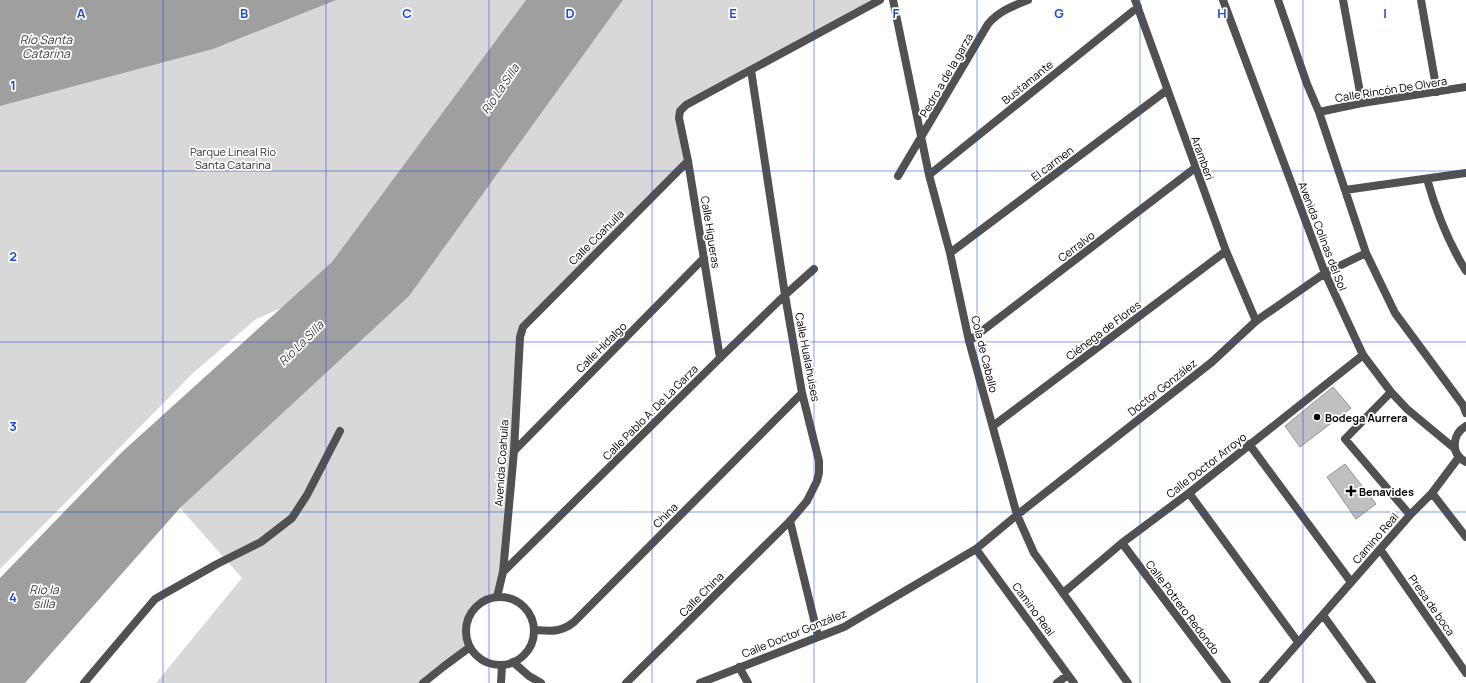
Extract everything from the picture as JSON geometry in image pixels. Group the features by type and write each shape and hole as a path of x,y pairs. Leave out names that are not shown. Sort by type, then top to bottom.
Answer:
{"street":[{"path":"751,70 880,0"},
{"name":"Cola de Caballo","path":"893,0 920,140 950,253 969,341 1017,515 1034,553 1128,683"},
{"name":"Pedro a de la garza","path":"898,176 988,24 997,14 1028,0"},
{"name":"Avenida Colinas del Sol","path":"1223,0 1325,273 1364,355 1391,392 1406,409 1454,448"},
{"path":"1278,0 1307,84 1319,112 1366,253 1395,313 1463,405 1466,413"},
{"path":"1343,0 1362,103"},
{"path":"1421,0 1437,92"},
{"name":"Aramberi","path":"1137,4 1226,250 1256,321"},
{"name":"Bustamante","path":"929,175 1137,4"},
{"name":"Calle Higueras","path":"720,358 688,161 679,118 680,111 686,105 751,70"},
{"name":"Calle Hualahuises","path":"751,70 785,295 802,393 819,461 817,481 807,501 790,521"},
{"name":"Calle Rincón De Olvera","path":"1319,112 1362,103 1466,87"},
{"name":"El carmen","path":"950,253 1167,90"},
{"name":"Calle Coahuila","path":"522,330 525,324 688,161"},
{"name":"Cerralvo","path":"969,341 1196,168"},
{"path":"1345,190 1466,173"},
{"path":"1427,179 1434,204 1457,257 1466,271"},
{"name":"Ciénega de Flores","path":"993,426 1226,250"},
{"name":"Doctor González","path":"976,549 1212,362 1256,321 1325,273 1366,253"},
{"path":"1457,257 1466,255"},
{"name":"Calle Hidalgo","path":"514,451 704,258"},
{"name":"Calle Pablo A. De La Garza","path":"503,572 720,358 814,269"},
{"name":"Avenida Coahuila","path":"497,597 503,572 514,451 520,337 522,330"},
{"name":"Calle Doctor Arroyo","path":"1063,593 1122,543 1189,493 1249,444 1364,355"},
{"path":"1391,392 1345,439 1410,516"},
{"name":"China","path":"534,630 558,631 568,628 802,393"},
{"path":"1463,460 1454,448 1456,436 1460,430 1466,426"},
{"path":"84,683 156,599 217,564 261,542 292,518 307,495 340,431"},
{"path":"1249,444 1351,582"},
{"name":"Camino Real","path":"1266,681 1298,642 1380,549 1463,460"},
{"path":"1189,493 1298,642"},
{"path":"1432,493 1466,538"},
{"path":"790,521 818,636"},
{"name":"Calle China","path":"626,683 790,521"},
{"name":"Calle Potrero Redondo","path":"1122,543 1227,683"},
{"name":"Camino Real","path":"976,549 1074,683"},
{"name":"Calle Doctor González","path":"700,683 844,627 976,549"},
{"name":"Presa de boca","path":"1380,549 1466,673"},
{"path":"497,597 515,600 525,608 531,618 534,630 529,648 522,656 513,662 502,665 491,664 481,659 470,647 466,636 467,624 472,613 480,604 497,597"},
{"path":"1323,615 1372,683"},
{"path":"423,683 470,647"},
{"path":"513,662 529,676 541,683"},
{"path":"501,683 502,665"},
{"path":"739,667 748,683"},
{"path":"1057,683 1068,675"}],"green space":[{"name":"Parque Lineal Río Santa Catarina","path":"0,0 880,0 680,111 688,161 525,324 514,451 497,597 479,605 471,615 467,627 470,647 423,683 156,683 242,578 180,508 408,296 461,220 411,252 256,319 193,373 0,569"}],"water":[{"name":"Río Santa Catarina","path":"0,0 336,0 213,49 0,106"},
{"name":"Rio la silla","path":"526,0 623,0 409,296 180,508 25,683 0,683 0,578 122,452 332,262"}],"building":[{"name":"Bodega Aurrera","path":"1333,387 1351,408 1300,447 1285,426"},
{"name":"Benavides","path":"1345,464 1376,504 1356,519 1327,477"}],"place":[{"name":"Bodega Aurrera","path":"1317,417"},
{"name":"Benavides","path":"1351,491"}],"water label":[{"name":"Río La Silla","path":"500,89"},
{"name":"Río La Silla","path":"301,343"}]}
